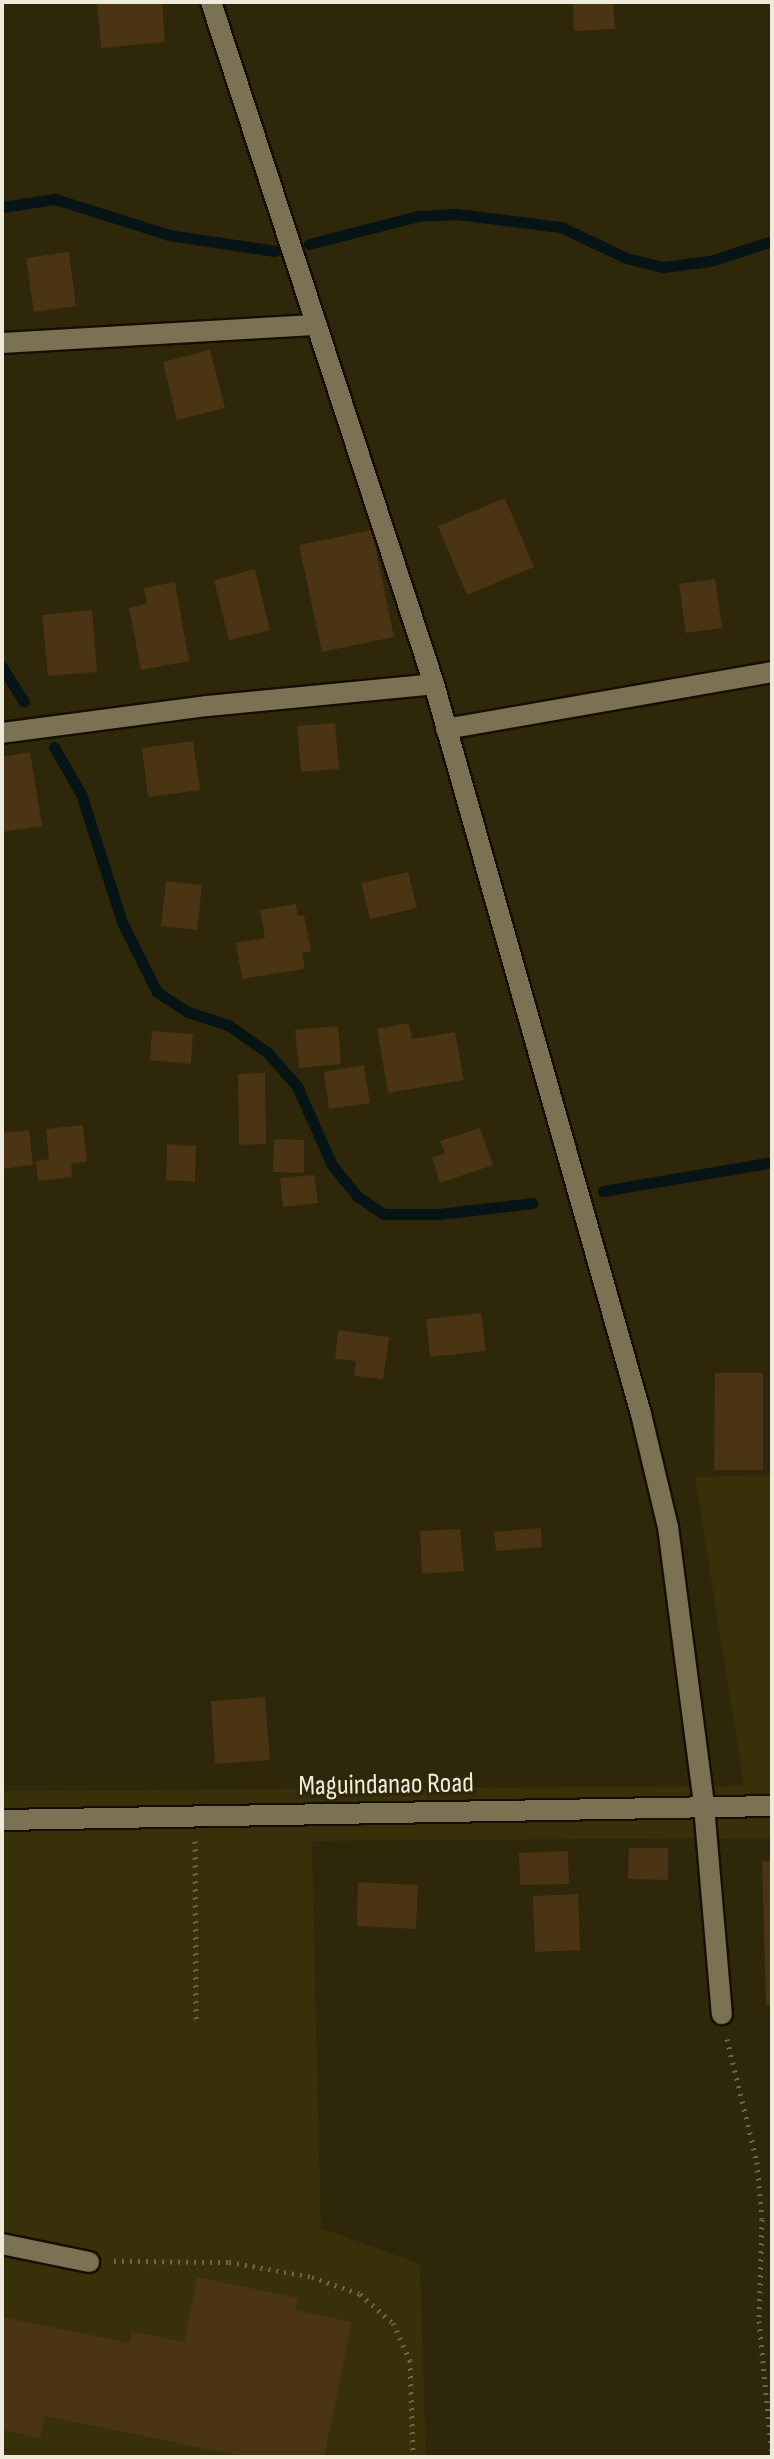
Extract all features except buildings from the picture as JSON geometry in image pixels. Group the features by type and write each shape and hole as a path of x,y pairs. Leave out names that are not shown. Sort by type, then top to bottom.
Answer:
{"street":[{"path":"211,2 434,684 641,1414 668,1527 704,1806 722,2014"},
{"path":"2,343 316,325"},
{"path":"446,729 772,672"},
{"path":"2,733 207,706 434,684"},
{"name":"Maguindanao Road","path":"2,1820 772,1806"},
{"path":"2,2244 89,2262"}],"path":[{"path":"195,1816 196,2019"},
{"path":"722,2014 757,2162 762,2219 759,2321 772,2457"},
{"path":"89,2262 171,2258 229,2262 312,2277 360,2294 393,2323 410,2360 413,2457"}],"shaded area":[{"path":"772,1475 772,1838 312,1841 321,2228 420,2264 426,2457 2,2457 2,1791 744,1786 695,1477"}],"waterway":[{"path":"2,207 55,199 169,235 275,251"},
{"path":"309,244 418,216 456,214 561,227 626,258 663,267 710,261 772,241"},
{"path":"2,667 24,702"},
{"path":"54,747 81,794 122,922 157,992 188,1012 228,1025 268,1053 297,1086 332,1165 357,1196 384,1214 439,1214 532,1203"},
{"path":"603,1191 772,1162"}]}
